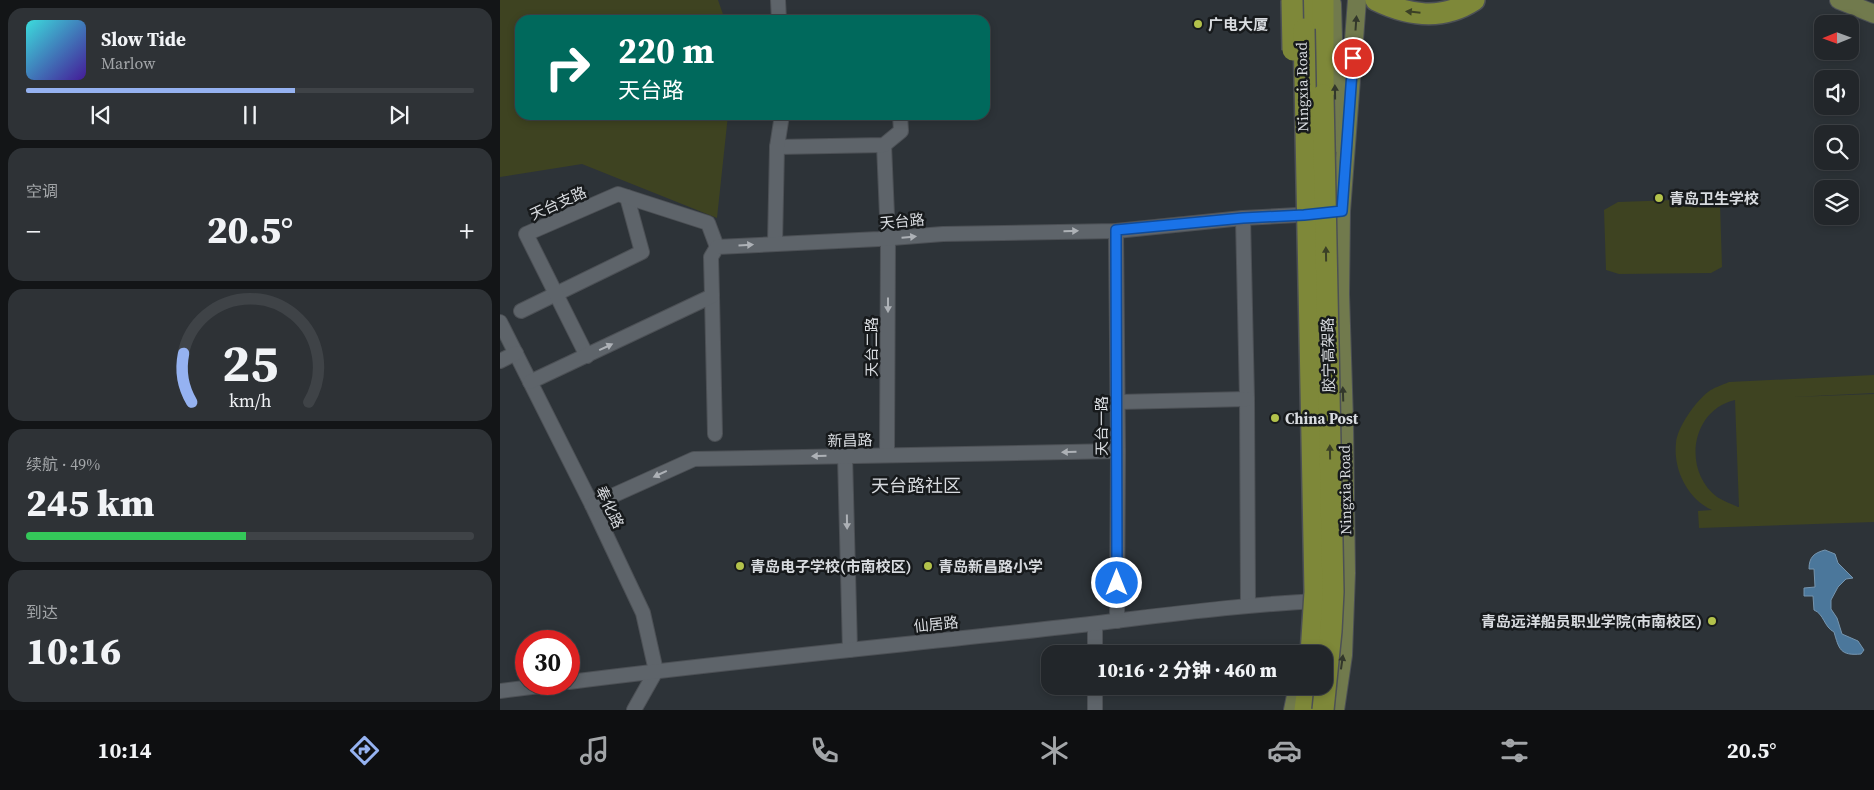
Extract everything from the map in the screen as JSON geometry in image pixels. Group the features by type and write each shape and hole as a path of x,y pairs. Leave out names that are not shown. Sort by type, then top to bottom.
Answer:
{"highway":[{"path":"1292,0 1294,136 1306,225"},
{"name":"胶宁高架路","path":"1304,0 1306,225 1315,592 1312,645"},
{"name":"胶宁高架路","path":"1323,0 1322,95 1333,592 1323,710"},
{"path":"1376,0 1409,13 1437,14 1452,11 1474,0"},
{"path":"1305,710 1307,695"}],"main road":[{"name":"Ningxia Road","path":"1300,0 1306,225 1308,478 1307,602 1302,645"},
{"path":"1332,0 1336,158 1342,211"},
{"name":"Ningxia Road","path":"1335,710 1344,655 1345,600 1344,422 1340,294 1342,211 1357,0"},
{"path":"1839,0 1874,14"},
{"path":"1293,710 1296,695"}],"street":[{"path":"778,0 779,15"},
{"path":"775,244 777,147 781,120"},
{"path":"777,147 884,146 901,131 900,120"},
{"name":"天台二路","path":"884,146 888,239 887,455"},
{"name":"天台支路","path":"587,356 526,234 618,194 708,223 717,247"},
{"path":"521,312 642,252 627,197"},
{"name":"天台路","path":"717,247 888,239 943,234 1116,230 1243,218 1306,225 1342,211"},
{"path":"1243,218 1247,399 1248,605"},
{"name":"天台一路","path":"1116,230 1118,402 1117,621"},
{"path":"715,434 711,257 717,247"},
{"path":"530,382 712,296"},
{"name":"奉化路","path":"500,322 592,505 643,613 656,671"},
{"path":"500,360 516,353"},
{"path":"1118,402 1247,399"},
{"name":"新昌路","path":"592,505 694,459 1118,451"},
{"path":"845,456 850,650"},
{"name":"仙居路","path":"580,681 1095,624 1248,605 1345,600"},
{"path":"1095,624 1095,645"},
{"path":"634,710 656,671"},
{"path":"500,691 515,689"},
{"path":"1095,695 1095,710"}],"green space":[{"path":"500,0 718,0 723,15 515,15 515,120 727,120 717,218 582,164 500,177"},
{"path":"1704,199 1720,204 1722,267 1711,273 1619,274 1606,270 1604,210 1618,202"},
{"path":"1874,375 1874,393 1793,397 1874,394 1874,522 1699,528 1698,511 1712,510 1696,499 1684,482 1677,463 1677,437 1692,409 1703,396 1712,389 1729,382","holes":["1735,400 1739,507 1717,497 1706,485 1699,472 1696,457 1696,442 1701,428 1709,416 1720,406"]}],"water":[{"path":"1825,550 1835,554 1838,563 1853,578 1846,579 1838,587 1831,600 1831,609 1837,618 1842,634 1858,641 1864,650 1861,654 1849,654 1839,647 1834,632 1828,627 1820,614 1814,610 1813,596 1804,596 1804,588 1815,587 1814,569 1809,569 1811,559 1815,554"}],"place":[{"name":"广电大厦","path":"1198,24"},
{"name":"青岛卫生学校","path":"1659,198"},
{"name":"China Post","path":"1275,418"},
{"name":"青岛电子学校(市南校区)","path":"740,566"},
{"name":"青岛新昌路小学","path":"928,566"},
{"name":"青岛远洋船员职业学院(市南校区)","path":"1712,621"}],"district":[{"name":"天台路社区","path":"916,485"}],"route":[{"path":"1117,583 1116,230 1342,211 1353,58"}]}
